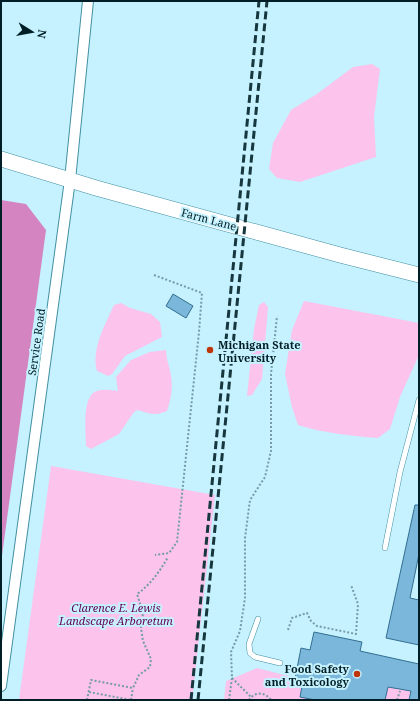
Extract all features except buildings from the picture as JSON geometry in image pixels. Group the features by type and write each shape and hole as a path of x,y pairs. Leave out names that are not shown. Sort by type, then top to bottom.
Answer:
{"street":[{"name":"Service Road","path":"1,686 70,180 88,1"},
{"name":"Farm Lane","path":"1,159 96,188 340,255 419,275"}],"lane":[{"path":"385,548 400,472 419,400"},
{"path":"258,619 249,644 250,653 255,657 280,663"}],"path":[{"path":"154,275 202,293 177,542 170,553 155,555"},
{"path":"229,700 232,678 231,652 240,631 245,598 245,538 250,500 264,477 271,451 271,374 277,316"},
{"path":"89,692 114,698 131,700 133,688 139,675 150,667 151,659 143,641 141,628 143,613 137,594 147,587 160,571 168,557"},
{"path":"288,630 292,618 307,613 311,621 317,626 356,634 358,604 350,585"},
{"path":"232,678 251,697"},
{"path":"87,700 92,680 133,688"},
{"path":"397,700 400,691"},
{"path":"249,700 254,695 262,693 269,696 272,700"}],"green space":[{"path":"372,64 380,69 374,117 376,157 300,182 277,178 269,169 273,143 291,110 317,94 353,67"},
{"path":"304,301 419,323 419,355 400,397 390,429 378,438 337,434 298,425 292,407 285,374 292,330"},
{"path":"264,302 268,307 262,379 252,395 247,396 254,329 259,305"},
{"path":"121,303 130,308 151,314 160,322 162,337 125,356 112,374 108,376 97,371 97,346 114,305"},
{"path":"166,350 172,385 171,398 167,411 159,414 152,414 138,410 134,412 119,434 91,449 86,446 86,411 87,404 93,393 102,390 118,391 116,377 131,360 150,352"},
{"name":"Clarence E. Lewis Landscape Arboretum","path":"51,466 215,495 192,700 19,700"},
{"path":"257,668 288,676 294,684 302,686 300,697 315,700 224,700 226,681"},
{"path":"388,687 411,691 409,700 385,700"}],"shaded area":[{"path":"1,200 26,204 46,230 1,563"}],"railway":[{"path":"191,700 259,1"},
{"path":"198,700 267,1"}],"place":[{"name":"Michigan State University","path":"210,350"},
{"name":"Food Safety and Toxicology","path":"357,674"}]}
